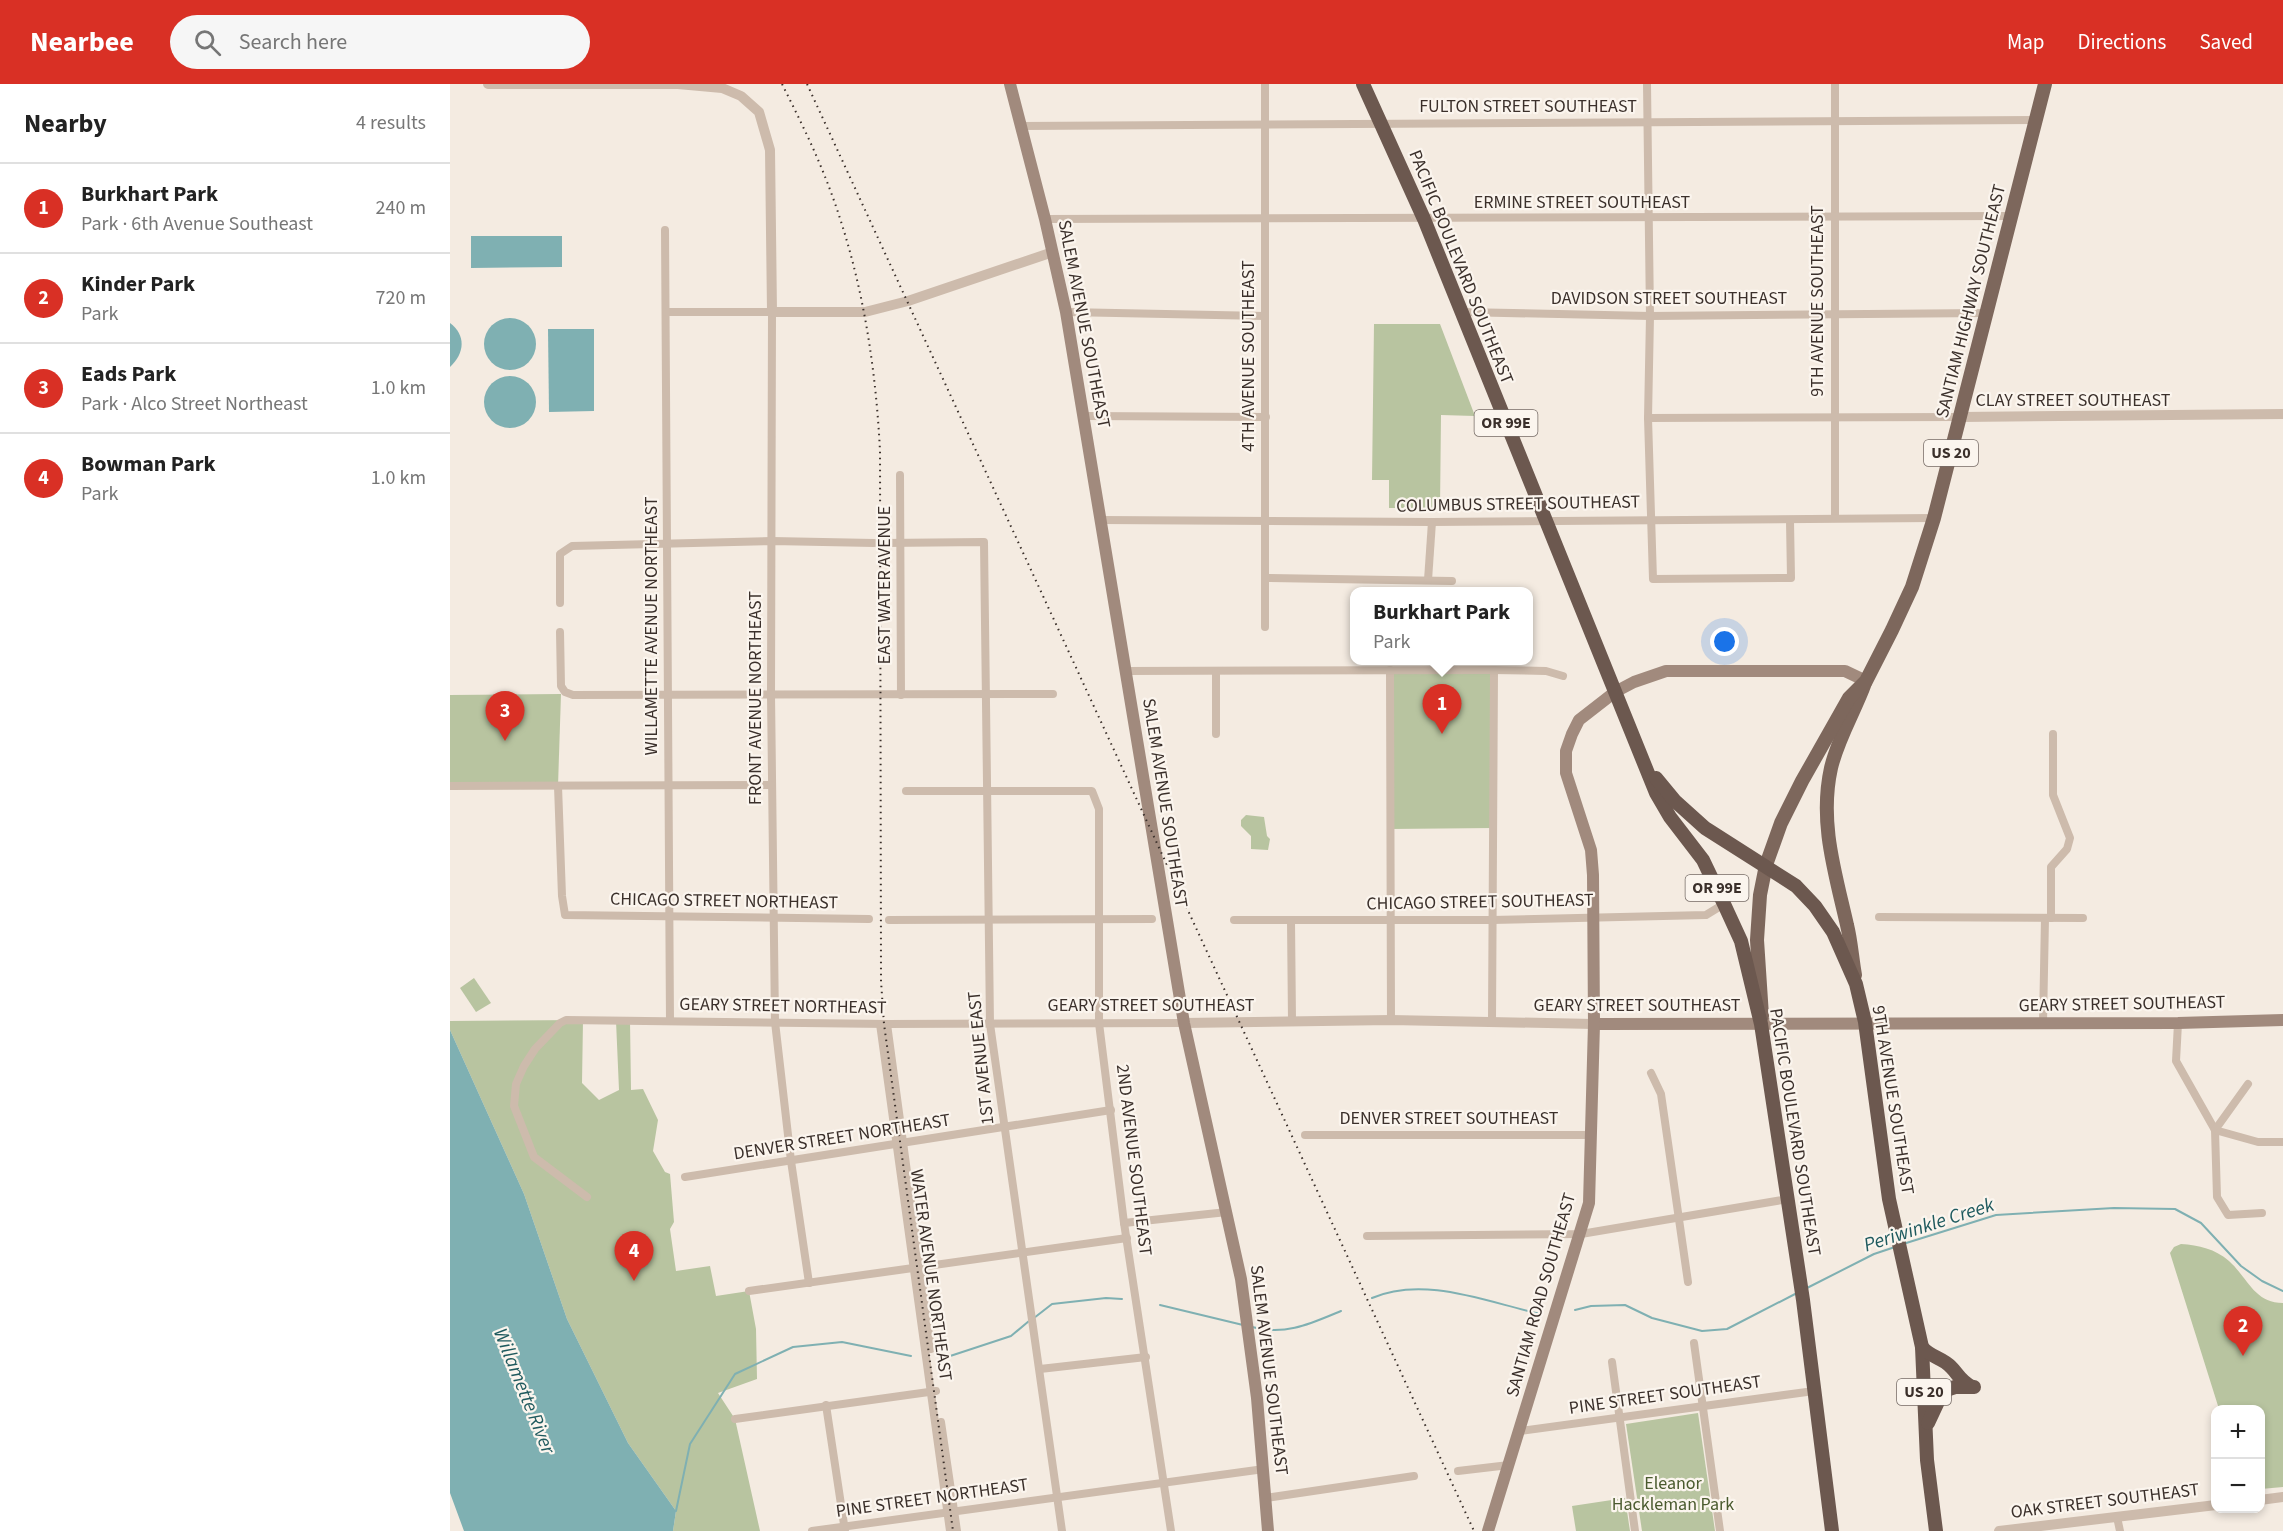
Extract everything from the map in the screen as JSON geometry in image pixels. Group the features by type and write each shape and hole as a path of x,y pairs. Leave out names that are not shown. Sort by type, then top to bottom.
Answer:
{"highway":[{"name":"PACIFIC BOULEVARD SOUTHEAST","path":"1363,84 1424,219 1645,765 1665,809 1703,860 1741,941 1761,1024 1788,1199 1832,1531"},
{"name":"PACIFIC BOULEVARD SOUTHEAST","path":"1645,765 1675,801 1705,828 1796,886 1815,906 1833,932 1856,984"},
{"name":"9TH AVENUE SOUTHEAST","path":"1856,984 1865,1022 1897,1237 1922,1347 1927,1460 1936,1531"},
{"path":"1922,1347 1951,1367 1962,1382 1974,1388 1955,1387 1943,1391 1926,1428"}],"main road":[{"name":"SALEM AVENUE SOUTHEAST","path":"1010,84 1066,312 1184,1023 1241,1279 1251,1339 1268,1531"},
{"name":"SANTIAM HIGHWAY SOUTHEAST","path":"1761,1024 1762,996 1757,940 1760,896 1766,865 1781,823 1802,781 1849,698 1866,681 1912,587 1934,518 1961,417 2045,84"},
{"name":"SANTIAM ROAD SOUTHEAST","path":"1488,1531 1589,1203 1594,1024 1594,916 1591,850 1566,773 1566,751 1579,720 1616,692 1634,682 1666,671 1845,671 1866,681"},
{"name":"9TH AVENUE SOUTHEAST","path":"1856,984 1847,926 1832,867 1826,817 1831,769 1837,748 1866,681"},
{"name":"GEARY STREET SOUTHEAST","path":"1594,1024 2178,1023 2283,1020"}],"street":[{"name":"FRONT AVENUE NORTHEAST","path":"489,84 703,86 741,96 759,112 770,150 771,785 775,1022 791,1161 809,1283"},
{"name":"4TH AVENUE SOUTHEAST","path":"1265,84 1265,627"},
{"path":"1647,84 1650,316 1648,418 1653,519 1653,579 1791,578 1790,521"},
{"name":"9TH AVENUE SOUTHEAST","path":"1835,84 1835,518"},
{"name":"FULTON STREET SOUTHEAST","path":"1021,126 2036,120"},
{"name":"ERMINE STREET SOUTHEAST","path":"1045,219 2010,216"},
{"name":"WILLAMETTE AVENUE NORTHEAST","path":"665,230 670,1021"},
{"path":"666,312 865,312 908,301 1053,252"},
{"path":"1066,312 1265,316"},
{"name":"DAVIDSON STREET SOUTHEAST","path":"1461,312 1650,316 1986,313"},
{"name":"CLAY STREET SOUTHEAST","path":"1648,418 2283,414"},
{"path":"1084,416 1266,417"},
{"name":"EAST WATER AVENUE","path":"900,476 901,695"},
{"name":"COLUMBUS STREET SOUTHEAST","path":"1101,520 1432,522 1545,519 1790,521 1835,518 1934,518"},
{"path":"1428,580 1432,522"},
{"path":"560,603 559,560 562,551 572,546 772,541 874,543"},
{"name":"1ST AVENUE EAST","path":"900,543 984,542 990,1024 1062,1531"},
{"path":"884,543 900,543"},
{"path":"1266,578 1452,581"},
{"path":"560,632 561,686 565,692 668,696 1053,694"},
{"path":"1390,670 1391,1020"},
{"path":"1126,671 1494,670 1546,671 1563,676"},
{"path":"1492,1022 1494,670"},
{"path":"1216,672 1216,734"},
{"path":"2043,1023 2051,867 2067,849 2070,838 2052,795 2053,734"},
{"path":"450,786 771,785"},
{"name":"CHICAGO STREET NORTHEAST","path":"558,786 562,896 566,915 869,919"},
{"path":"906,791 987,793"},
{"name":"2ND AVENUE SOUTHEAST","path":"987,793 1092,791 1098,809 1099,1023 1126,1238 1171,1531"},
{"name":"CHICAGO STREET SOUTHEAST","path":"1234,920 1492,920 1706,915 1724,904"},
{"path":"1879,917 2083,918"},
{"path":"889,920 1152,919"},
{"path":"1291,921 1292,1022"},
{"name":"GEARY STREET NORTHEAST","path":"587,1197 534,1157 514,1106 516,1084 535,1049 560,1023 575,1020 990,1024"},
{"name":"GEARY STREET SOUTHEAST","path":"990,1024 1391,1020 1594,1024"},
{"path":"2178,1023 2176,1061 2215,1130 2217,1197 2228,1215 2262,1213"},
{"name":"WATER AVENUE NORTHEAST","path":"884,1024 951,1512 957,1531"},
{"path":"1651,1073 1661,1094 1688,1282"},
{"path":"2215,1130 2248,1084"},
{"path":"1004,1129 1111,1110"},
{"name":"DENVER STREET NORTHEAST","path":"685,1177 1004,1129"},
{"path":"2215,1130 2258,1142 2283,1142"},
{"name":"DENVER STREET SOUTHEAST","path":"1305,1135 1592,1135"},
{"path":"1367,1236 1581,1233 1788,1199"},
{"path":"1124,1222 1227,1212"},
{"path":"749,1291 1126,1238"},
{"path":"1694,1343 1720,1531"},
{"path":"1040,1369 1146,1357"},
{"path":"1612,1362 1635,1531"},
{"path":"735,1419 934,1391"},
{"name":"PINE STREET SOUTHEAST","path":"1520,1431 1814,1391"},
{"path":"826,1405 845,1529"},
{"path":"1458,1471 1509,1465"},
{"path":"1057,1497 1264,1469"},
{"path":"1266,1498 1414,1476"},
{"name":"PINE STREET NORTHEAST","path":"812,1531 845,1529 1057,1497"},
{"path":"2265,1499 2283,1497"},
{"name":"OAK STREET SOUTHEAST","path":"1999,1531 2211,1505"},
{"name":"WATER AVENUE NORTHEAST","path":"950,1531 951,1512"},
{"path":"2117,1517 2120,1531"}],"green space":[{"path":"1374,324 1440,324 1475,416 1441,415 1440,508 1389,508 1389,480 1372,480"},
{"path":"1390,670 1494,670 1493,828 1390,829"},
{"path":"561,694 558,786 450,786 450,695"},
{"path":"1246,815 1264,817 1267,836 1270,839 1268,850 1251,849 1251,836 1241,826 1241,820"},
{"path":"474,978 491,1003 476,1012 460,988"},
{"path":"583,1020 582,1083 599,1100 619,1090 616,1021 630,1021 631,1090 643,1089 658,1120 653,1151 665,1172 670,1174 674,1222 670,1229 676,1271 710,1266 716,1296 749,1291 756,1329 757,1379 718,1393 735,1419 760,1531 673,1531 676,1511 628,1443 567,1319 524,1194 450,1030 450,1021"},
{"path":"2181,1244 2218,1253 2236,1268 2258,1294 2273,1302 2283,1303 2283,1487 2265,1489 2265,1405 2218,1405 2170,1253 2174,1247"},
{"name":"Eleanor Hackleman Park","path":"1698,1413 1715,1531 1642,1531 1626,1424"},
{"path":"1625,1498 1630,1531 1576,1531 1572,1506"}],"water":[{"path":"471,236 562,236 562,267 471,268"},
{"path":"510,318 520,320 528,326 534,334 536,344 534,354 528,362 520,368 510,370 500,368 492,362 486,354 484,344 486,334 492,326 500,320"},
{"path":"450,323 459,333 462,344 459,356 450,367"},
{"path":"548,329 594,329 594,411 549,412"},
{"path":"510,376 520,378 528,384 534,392 536,402 534,412 528,420 520,426 510,428 500,426 492,420 486,412 484,402 486,392 492,384 500,378"},
{"name":"Willamette River","path":"450,1030 524,1194 567,1319 628,1443 676,1511 673,1531 464,1531 450,1493"}],"waterway":[{"name":"Periwinkle Creek","path":"1903,1244 1996,1215 2114,1208 2175,1209 2201,1223 2241,1266 2262,1281 2283,1291"},
{"name":"Periwinkle Creek","path":"1805,1289 1874,1254 1895,1247"},
{"name":"Periwinkle Creek","path":"1372,1298 1413,1289 1435,1290 1457,1293 1541,1314"},
{"name":"Periwinkle Creek","path":"1575,1310 1591,1306 1625,1305 1652,1318 1702,1331 1727,1329 1797,1293"},
{"name":"Periwinkle Creek","path":"1034,1318 1052,1304 1106,1298 1122,1299"},
{"name":"Periwinkle Creek","path":"1160,1305 1243,1325"},
{"name":"Periwinkle Creek","path":"1252,1327 1286,1329 1308,1324 1341,1311"},
{"name":"Periwinkle Creek","path":"938,1360 1011,1336 1029,1321"},
{"name":"Periwinkle Creek","path":"676,1511 690,1444 735,1374 793,1347 842,1342 911,1356"}],"railway":[{"path":"782,84 819,162 844,232 862,304 874,377 880,451 881,981 884,1024 953,1531"},
{"path":"807,84 1474,1531"}],"place":[{"name":"Burkhart Park","path":"1442,734"},
{"name":"Eads Park","path":"505,741"},
{"name":"Bowman Park","path":"634,1281"},
{"name":"Kinder Park","path":"2243,1356"}]}
